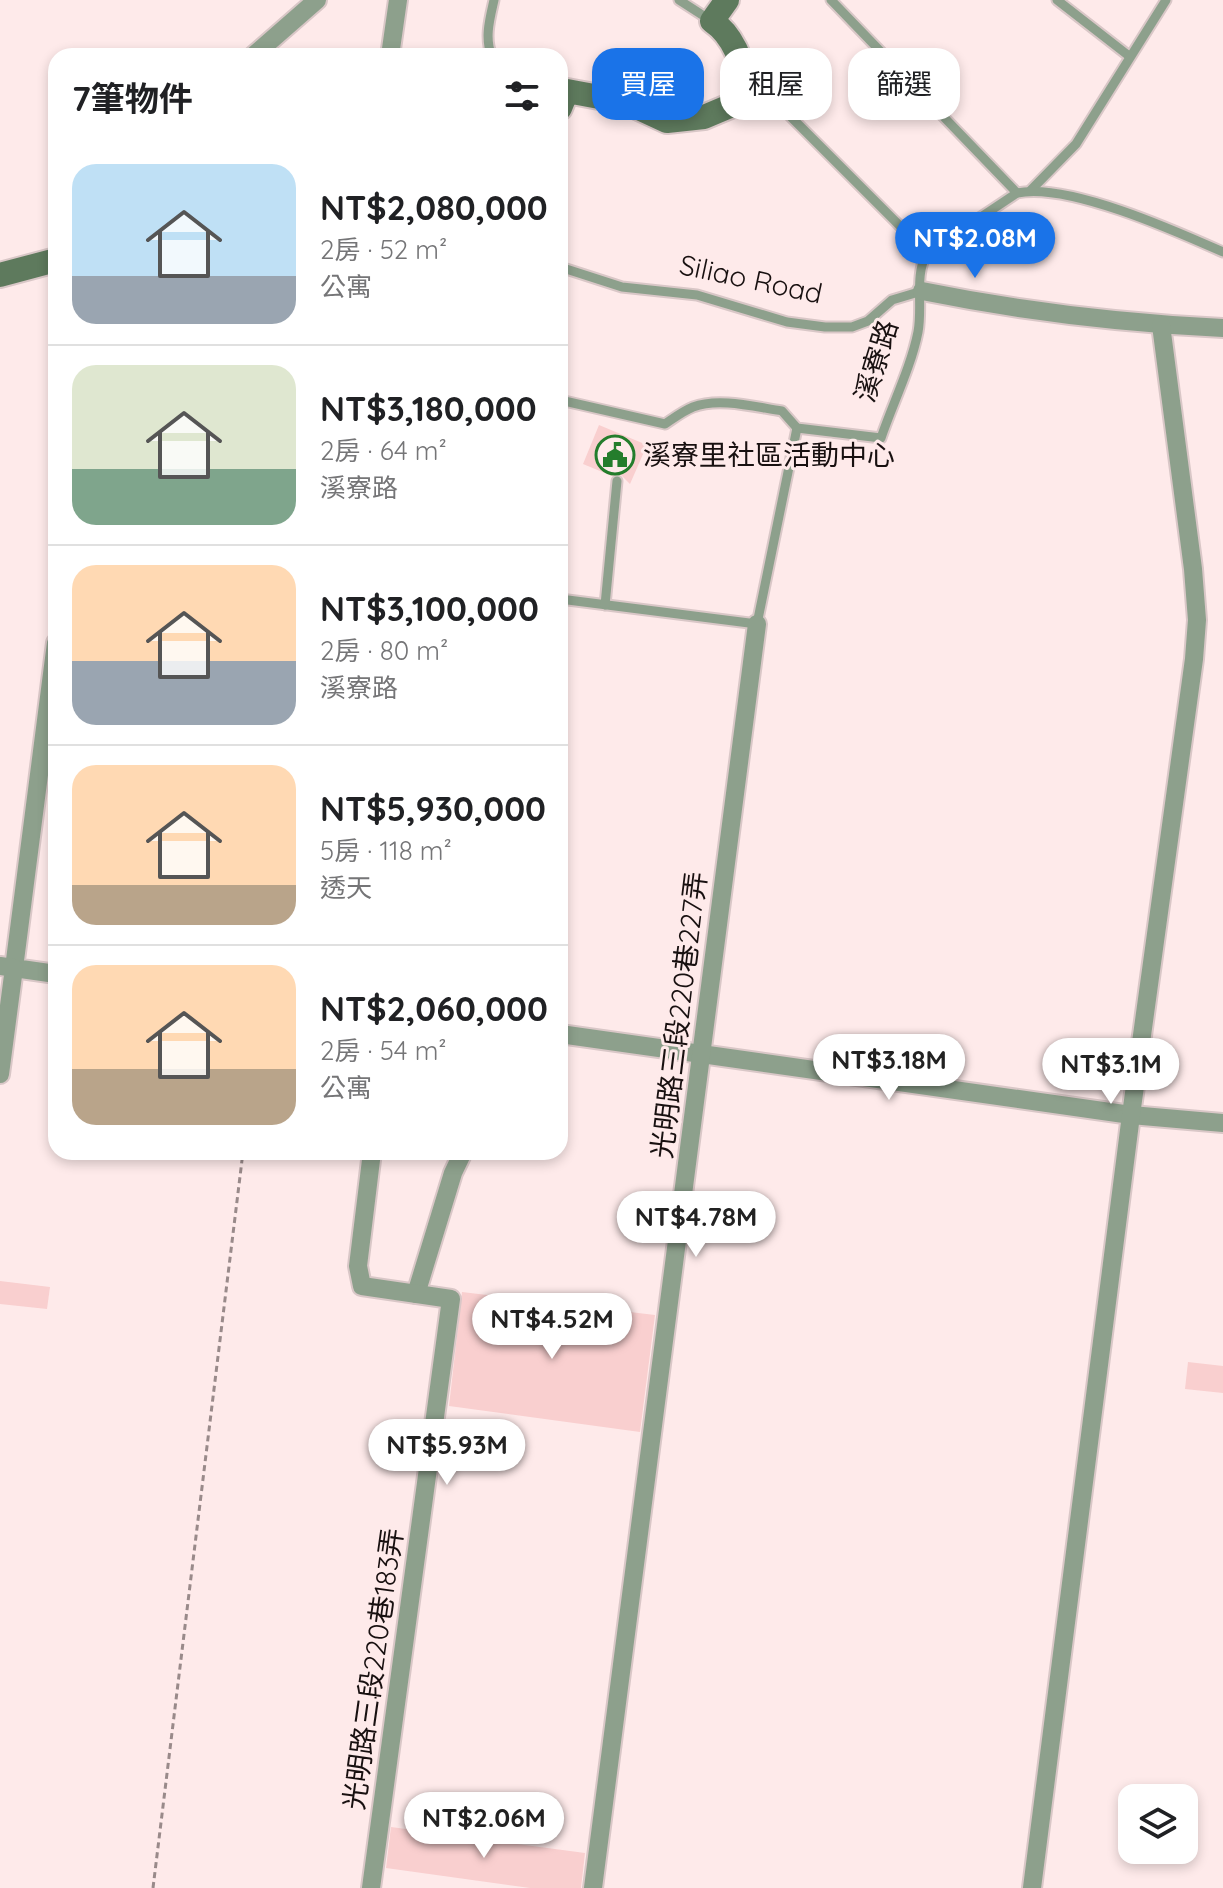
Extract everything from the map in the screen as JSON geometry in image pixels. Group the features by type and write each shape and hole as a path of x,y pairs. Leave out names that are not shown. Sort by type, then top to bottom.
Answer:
{"street":[{"path":"262,48 317,0"},
{"path":"391,48 398,0"},
{"path":"727,0 712,21 727,31 734,48"},
{"path":"568,97 626,102 667,121 704,117 720,110"},
{"path":"0,275 48,262"},
{"path":"922,291 1021,310 1161,325 1223,328"},
{"path":"1032,1888 1197,620 1161,325"},
{"name":"光明路三段220巷227弄","path":"593,1888 757,624"},
{"path":"0,1074 7,967 48,696"},
{"path":"7,967 48,973"},
{"path":"568,1035 1131,1115 1223,1123"},
{"name":"光明路三段220巷183弄","path":"371,1160 358,1266 362,1286 451,1299 371,1888"},
{"path":"416,1294 459,1160"}],"lane":[{"path":"488,48 494,0"},
{"path":"679,0 712,21"},
{"path":"831,0 1017,193"},
{"path":"1057,0 1129,56"},
{"path":"1031,190 1076,144 1166,0"},
{"path":"794,120 927,253 1017,193 1031,190 1102,205 1155,222 1223,252"},
{"name":"溪寮路","path":"568,402 665,424 693,407 716,403 737,405 782,411 797,428 881,438 918,333 922,291 919,267 927,253"},
{"name":"Siliao Road","path":"568,270 622,287 697,295 787,322 825,327 852,327 868,321 892,300 922,291"},
{"path":"568,600 757,624 797,428"},
{"path":"605,605 617,481"}],"path":[{"path":"153,1888 242,1160"}],"building":[{"name":"溪寮里社區活動中心","path":"599,425 647,445 630,484 621,475 612,476 583,464"},
{"path":"0,1281 50,1287 47,1309 0,1304"},
{"path":"462,1292 655,1315 640,1432 449,1406"},
{"path":"1188,1362 1223,1366 1223,1393 1185,1389"},
{"path":"391,1827 585,1853 581,1888 530,1888 386,1868"}],"place":[{"name":"溪寮里社區活動中心","path":"615,455"}]}
